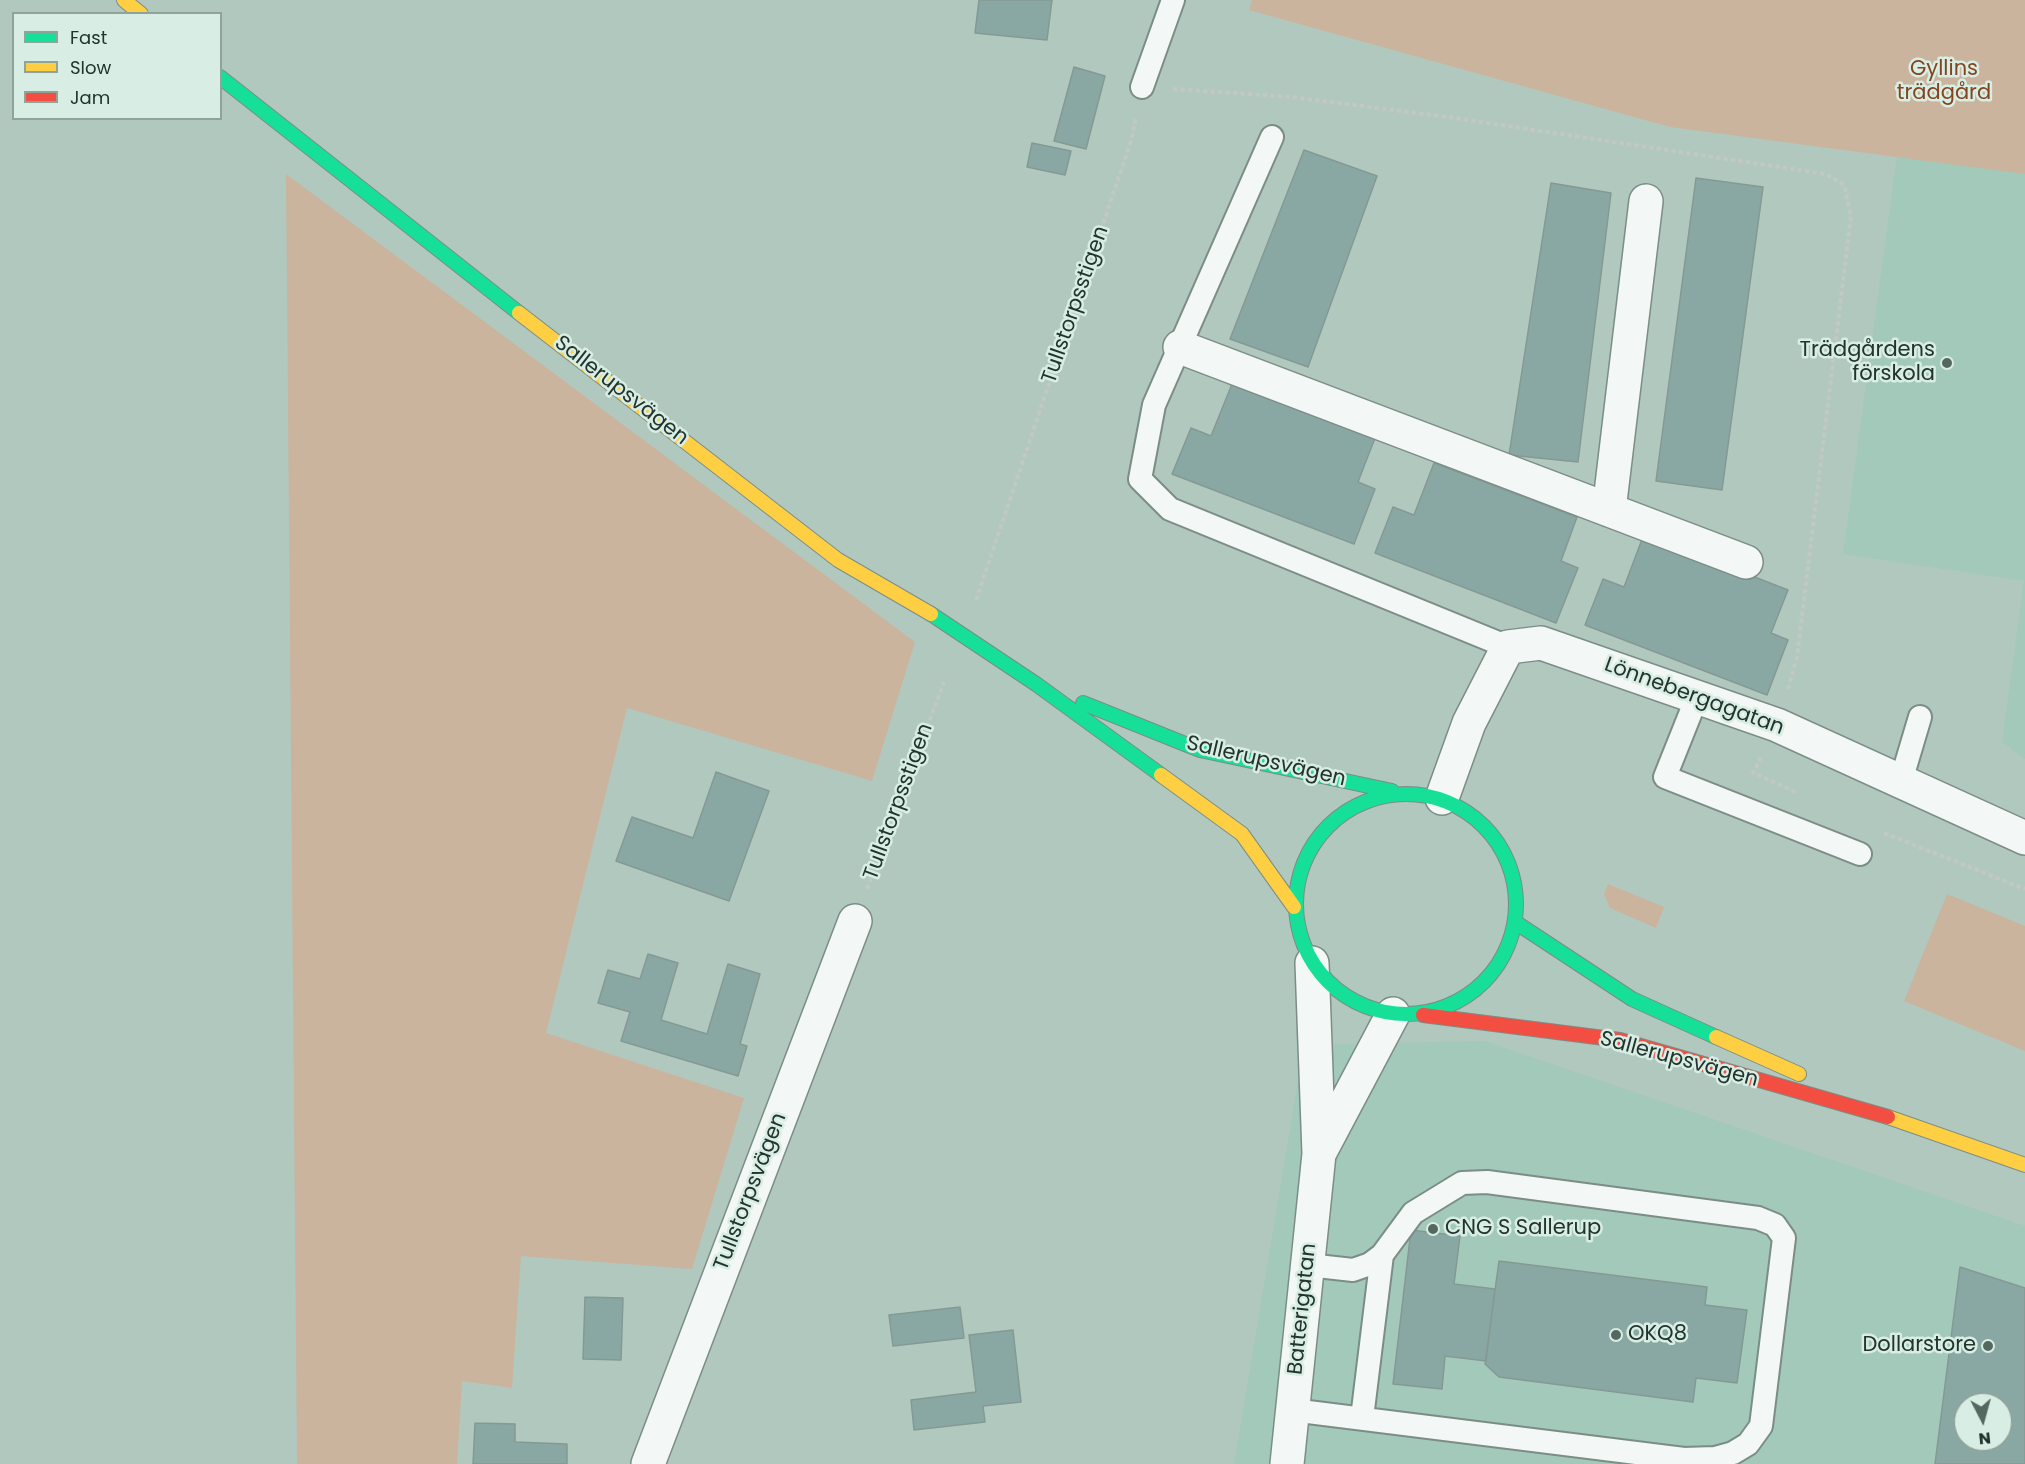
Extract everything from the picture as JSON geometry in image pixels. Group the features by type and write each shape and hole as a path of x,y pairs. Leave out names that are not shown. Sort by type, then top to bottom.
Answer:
{"main road":[{"path":"124,0 139,12"},
{"name":"Sallerupsvägen","path":"222,78 541,330 838,560 939,618 1036,684 1242,834 1294,907 1312,963 1334,988 1352,1000 1362,1005 1405,1014 1620,1040 1902,1120"},
{"name":"Sallerupsvägen","path":"1036,684 1200,750 1398,792 1442,798 1476,817 1501,846 1515,883 1515,922 1504,956 1482,985 1452,1004 1405,1014"},
{"name":"Sallerupsvägen","path":"1294,907 1301,866 1323,830 1356,804 1398,792"},
{"name":"Sallerupsvägen","path":"1515,922 1632,999 1902,1120 2025,1165"}],"street":[{"path":"1609,510 1646,201"},
{"path":"1180,347 1746,562"},
{"name":"Lönnebergagatan","path":"1508,647 1541,643 1777,725 2025,838"},
{"path":"1442,798 1469,723 1508,647"},
{"name":"Tullstorpsvägen","path":"648,1464 855,921"},
{"name":"Batterigatan","path":"1287,1464 1319,1154 1312,963"},
{"name":"Batterigatan","path":"1319,1154 1405,1014"}],"lane":[{"path":"1142,87 1173,0"},
{"path":"1272,137 1154,405 1140,479 1170,509 1508,647"},
{"path":"1697,697 1665,777 1860,854"},
{"path":"1901,781 1920,717"},
{"path":"1292,1410 1684,1459 1715,1458 1733,1453 1748,1444 1761,1426 1784,1238 1775,1225 1758,1218 1487,1182 1462,1183 1413,1213 1382,1255 1370,1264 1353,1270 1308,1265"},
{"path":"1362,1418 1382,1255"}],"path":[{"name":"Tullstorpsstigen","path":"973,609 1131,141 1142,87"},
{"path":"1142,87 1291,97 1448,117 1826,174 1844,185 1851,216 1797,657 1777,725 1753,773 1804,796"},
{"name":"Tullstorpsstigen","path":"855,921 944,682"},
{"path":"1877,829 2025,888"}],"shaded area":[{"name":"Trädgårdens förskola","path":"1897,155 2025,173 2025,759 2002,742 2024,581 1843,554"},
{"path":"1485,1041 2025,1226 2025,1464 1234,1464 1304,1045"}],"green space":[{"name":"Gyllins trädgård","path":"1252,0 2025,0 2025,174 1670,127 1249,10"},
{"path":"286,174 915,642 872,781 627,708 546,1033 744,1098 692,1269 521,1256 512,1388 462,1381 457,1464 297,1464"},
{"path":"1608,884 1664,907 1656,928 1610,908 1604,894"},
{"path":"1947,894 2025,926 2025,1051 1904,1001"}],"building":[{"path":"979,0 1052,0 1047,40 975,33"},
{"path":"1074,67 1105,76 1086,149 1054,141"},
{"path":"1032,143 1071,151 1065,175 1027,167"},
{"path":"1304,150 1377,176 1308,367 1230,339"},
{"path":"1696,178 1763,187 1722,490 1656,481"},
{"path":"1551,183 1611,193 1578,462 1509,455"},
{"path":"1232,384 1375,438 1358,482 1375,489 1354,544 1172,474 1191,428 1211,436"},
{"path":"1434,463 1577,517 1561,561 1578,568 1556,623 1375,553 1393,507 1414,515"},
{"path":"1644,534 1788,590 1771,633 1788,640 1767,695 1585,625 1603,579 1624,587"},
{"path":"716,772 769,791 729,901 616,861 632,817 693,838"},
{"path":"648,954 678,963 661,1020 707,1034 728,964 760,974 740,1044 747,1046 738,1076 621,1041 630,1012 598,1003 608,970 640,979"},
{"path":"1411,1230 1460,1236 1454,1284 1495,1289 1486,1361 1445,1356 1442,1389 1393,1384"},
{"name":"OKQ8","path":"1499,1261 1707,1287 1705,1305 1747,1310 1737,1383 1696,1378 1693,1402 1499,1377 1485,1364"},
{"name":"Dollarstore","path":"1960,1267 2025,1288 2025,1464 1935,1464"},
{"path":"585,1297 623,1298 621,1360 583,1359"},
{"path":"960,1307 964,1338 893,1346 889,1315"},
{"path":"1013,1330 1021,1402 983,1406 985,1422 914,1430 911,1400 976,1392 969,1335"},
{"path":"475,1423 515,1424 515,1442 567,1444 567,1464 473,1464"}],"traffic: fast":[{"path":"222,79 519,313"},
{"path":"931,614 1036,684 1161,775"},
{"path":"1083,703 1200,750 1392,791"},
{"path":"1406,794 1427,796 1448,802 1484,826 1508,862 1514,883 1516,904 1514,925 1508,946 1484,982 1448,1006 1427,1012 1406,1014 1385,1012 1364,1006 1328,982 1304,946 1298,925 1296,904 1298,883 1304,862 1328,826 1364,802 1385,796 1406,794"},
{"path":"1515,922 1632,999 1716,1037"}],"traffic: slow":[{"path":"124,0 139,12"},
{"path":"519,313 838,560 931,614"},
{"path":"1161,775 1242,834 1294,907"},
{"path":"1716,1037 1799,1074"},
{"path":"1888,1117 2025,1165"}],"traffic: jam":[{"path":"1423,1015 1620,1040 1888,1117"}],"place":[{"name":"Trädgårdens förskola","path":"1947,363"},
{"name":"CNG S Sallerup","path":"1433,1229"},
{"name":"OKQ8","path":"1616,1335"},
{"name":"Dollarstore","path":"1988,1346"}]}
